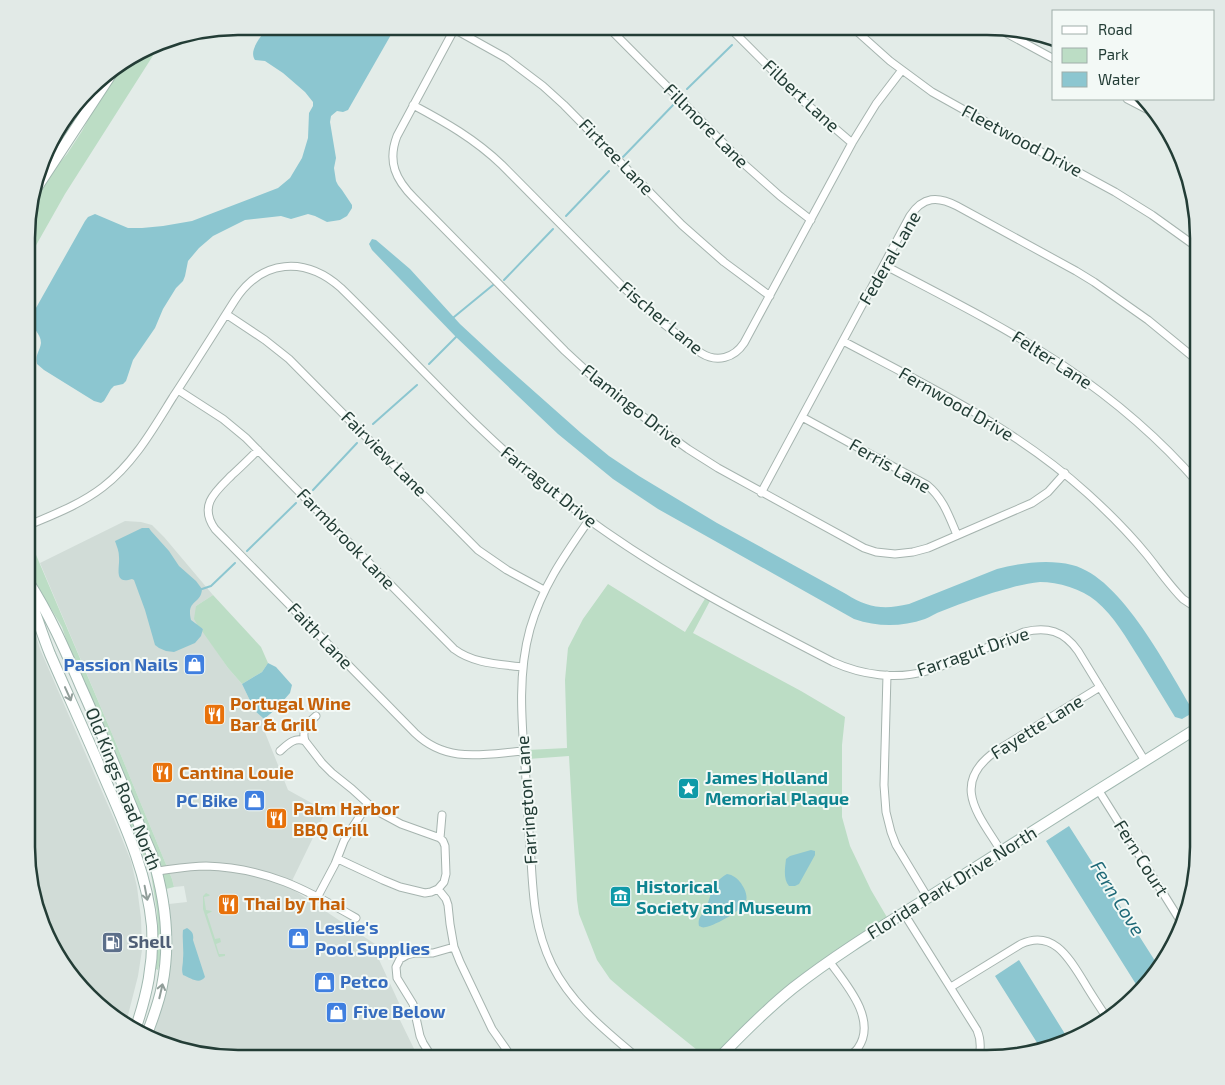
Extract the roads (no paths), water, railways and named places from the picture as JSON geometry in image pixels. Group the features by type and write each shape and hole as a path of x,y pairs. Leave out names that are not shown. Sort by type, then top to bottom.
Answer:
{"street":[{"name":"Flamingo Drive","path":"451,35 413,105 394,145 394,166 402,185 565,351 605,387 688,449 718,468 855,543 876,552 895,554 928,548 1032,503 1048,492 1064,473"},
{"name":"Firtree Lane","path":"467,35 506,58 544,86 682,225 724,262 770,296"},
{"name":"Fillmore Lane","path":"616,35 744,164 811,220"},
{"name":"Filbert Lane","path":"738,35 802,100 852,144"},
{"name":"Fleetwood Drive","path":"861,35 902,70 932,92 1094,180 1133,203 1190,242"},
{"path":"1013,37 1052,58"},
{"name":"Fischer Lane","path":"413,105 458,130 486,150 631,295 680,337 708,356 724,358 733,355 744,343 852,144 876,104 902,70"},
{"path":"46,174 104,85"},
{"path":"1129,100 1142,107"},
{"name":"Federal Lane","path":"761,492 910,216 922,204 930,200 945,200 962,208 1088,278 1148,320 1190,354"},
{"name":"Felter Lane","path":"884,265 1007,331 1066,367 1143,427 1190,474"},
{"name":"Farragut Drive","path":"35,521 88,498 122,470 140,450 244,288 256,277 280,268 312,269 336,283 346,292 492,440 537,480 617,540 675,577 828,659 852,669 870,673 906,675 927,671 1024,632 1036,629 1059,633 1071,642 1078,651 1145,761"},
{"name":"Fairview Lane","path":"226,314 266,340 289,360 478,550 507,570 544,590"},
{"name":"Fernwood Drive","path":"843,341 985,418 1032,448 1064,473 1116,521 1144,551 1183,600 1190,604"},
{"name":"Farmbrook Lane","path":"178,390 223,418 239,431 454,649 478,661 523,667"},
{"name":"Ferris Lane","path":"802,417 927,485 940,498 957,535"},
{"name":"Faith Lane","path":"258,450 211,498 208,509 212,525 425,742 440,750 457,754 524,751"},
{"name":"Farrington Lane","path":"589,520 544,590 529,632 523,667 522,710 534,905 537,925 545,949 558,976 575,1001 600,1026 629,1050"},
{"name":"Old Kings Road North","path":"35,593 50,618 99,727 157,871 163,904 166,945 159,999 149,1029"},
{"name":"Old Kings Road North","path":"35,612 50,654 132,843 142,874 149,908 152,937 149,982 137,1024"},
{"path":"888,675 884,785 886,812 890,832 896,845 928,898"},
{"name":"Fayette Lane","path":"1001,851 975,809 971,798 971,786 979,766 996,751 1100,687"},
{"path":"316,716 304,730 303,735 305,741 326,768 368,804 388,818 440,838 445,846 446,874 444,882 438,889 424,893 400,887 338,859"},
{"name":"Florida Park Drive North","path":"727,1050 770,1008 829,961 903,912 1190,733"},
{"path":"86,734 100,743 120,794 129,799"},
{"path":"280,751 294,740 300,739 305,741"},
{"name":"Fern Court","path":"1099,791 1178,916"},
{"path":"318,896 338,859 345,839 368,804"},
{"path":"440,838 442,815"},
{"path":"157,871 204,866 240,869 279,879 318,896 356,918"},
{"path":"438,889 448,905 454,946 492,1029 507,1050"},
{"path":"903,912 979,1034 980,1050"},
{"path":"951,987 1024,942 1046,941 1060,949 1069,959 1104,1013"},
{"path":"427,1050 420,1036 413,1004 397,978 396,966 400,959 407,955 433,953 454,946"},
{"path":"829,961 861,1008 864,1028 861,1042 857,1050"}],"water":[{"path":"262,35 391,35 348,110 343,112 337,111 331,116 330,122 336,158 334,168 336,181 352,205 352,208 347,216 340,220 327,222 308,214 291,219 281,216 245,220 213,236 188,261 183,281 176,288 163,309 155,328 133,360 126,381 123,384 114,386 101,403 94,401 37,364 37,355 41,343 35,329 35,310 88,217 95,214 128,228 163,226 192,221 278,188 290,178 302,158 308,138 309,113 313,102 305,92 283,73 265,61 255,60 253,52"},
{"path":"372,239 376,240 410,269 460,324 609,456 717,523 854,599 869,605 884,607 909,604 997,569 1025,564 1063,563 1091,573 1126,606 1142,627 1190,705 1190,714 1182,719 1175,717 1130,643 1114,621 1096,601 1077,590 1062,585 1040,582 1001,590 976,598 916,622 898,625 872,624 854,619 658,509 613,479 558,434 456,337 372,250 369,244"},
{"path":"142,528 149,528 179,566 202,589 199,598 190,609 191,620 203,629 201,636 195,643 174,652 166,651 155,645 134,580 122,580 120,578 119,555 115,541"},
{"path":"268,663 276,667 292,685 290,693 264,719 255,711 242,684 262,672"},
{"path":"1069,826 1155,961 1136,985 1046,841"},
{"path":"811,850 815,851 815,855 799,884 789,886 785,877 786,859"},
{"path":"727,874 738,879 744,889 746,901 744,905 735,913 710,926 699,926 700,918 715,885"},
{"path":"187,928 193,934 193,940 205,977 198,981 182,973 183,930"},
{"path":"1019,960 1065,1035 1038,1044 995,976"}],"waterway":[{"path":"687,89 732,45"},
{"path":"623,157 676,102"},
{"path":"566,216 609,171"},
{"path":"504,280 553,229"},
{"path":"454,317 493,285"},
{"path":"429,364 456,337"},
{"path":"373,424 417,385"},
{"path":"313,490 357,443"},
{"path":"247,551 296,503"},
{"path":"202,589 211,586 235,563"}],"place":[{"name":"Passion Nails","path":"194,665"},
{"name":"Portugal Wine Bar & Grill","path":"214,714"},
{"name":"Cantina Louie","path":"163,773"},
{"name":"James Holland Memorial Plaque","path":"689,788"},
{"name":"PC Bike","path":"254,801"},
{"name":"Palm Harbor BBQ Grill","path":"277,819"},
{"name":"Historical Society and Museum","path":"620,897"},
{"name":"Thai by Thai","path":"228,904"},
{"name":"Leslie's Pool Supplies","path":"299,938"},
{"name":"Shell","path":"112,942"},
{"name":"Petco","path":"324,982"},
{"name":"Five Below","path":"337,1012"}],"water label":[{"name":"Fern Cove","path":"1118,898"}]}
